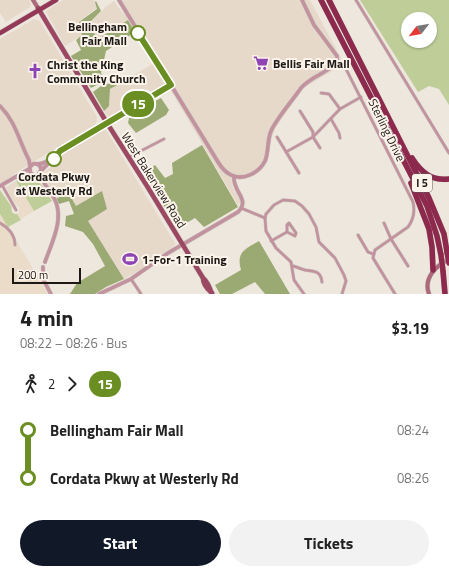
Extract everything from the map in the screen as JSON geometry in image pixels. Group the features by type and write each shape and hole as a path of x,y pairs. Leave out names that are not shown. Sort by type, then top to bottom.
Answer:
{"highway":[{"path":"38,9 51,0"},
{"path":"0,31 56,0"},
{"name":"I 5","path":"320,0 427,206 437,236 441,255 445,294"},
{"name":"I 5","path":"329,0 434,208 444,234 449,263"},
{"path":"388,118 421,170 433,178 449,179"},
{"path":"394,144 429,229 432,247 433,270"}],"main road":[{"path":"33,0 38,9"},
{"name":"West Bakerview Road","path":"38,9 203,278 203,282 212,294"},
{"path":"430,294 427,283 433,270 449,259"},
{"path":"430,294 431,278 440,265"}],"street":[{"path":"120,0 218,162 228,173 234,176 246,176 258,170 264,163 272,130 301,88 310,80 337,62 337,56 314,25 302,0"},
{"path":"356,0 449,153"},
{"name":"Sterling Drive","path":"345,67 414,207 412,222 408,227 375,250 373,254"},
{"path":"16,210 1,186 17,177 30,167 46,162 60,151 171,85"},
{"path":"321,93 329,94 340,109"},
{"path":"286,152 313,137 340,109 361,97"},
{"path":"0,106 11,119 24,148 30,167 30,172 49,191"},
{"path":"300,111 313,132 313,137 320,148"},
{"path":"331,118 340,138"},
{"path":"278,137 299,173"},
{"path":"129,157 164,139"},
{"path":"24,148 32,161 41,167 42,180 58,206 59,220 45,262 43,279 51,294"},
{"path":"17,177 27,175 35,176 41,172 60,151"},
{"path":"100,294 131,279 164,255 232,215 241,208 242,201 234,185 234,176"},
{"path":"304,294 294,280 293,266 291,262 278,251 266,231 265,218 269,210 278,201 291,200 302,206 309,214 316,227 320,242 334,258 344,275 346,281 342,294"},
{"path":"241,208 265,218"},
{"path":"0,223 7,227 16,245"},
{"path":"290,223 296,234 293,236 287,232 287,224 290,223"},
{"path":"384,223 391,239 408,266"},
{"path":"271,241 287,232"},
{"path":"358,235 368,252 373,254 373,258 394,294"},
{"path":"293,266 306,270 313,270 318,273 322,282"},
{"path":"131,279 141,294"}],"shaded area":[{"path":"0,0 29,0 31,4 30,7 6,22 0,13"},
{"path":"63,0 94,0 97,8 78,22 82,35 65,46 46,12"},
{"name":"Bellis Fair Mall","path":"118,0 310,0 341,58 340,66 304,88 276,127 272,137 268,158 262,169 256,174 247,178 231,178 233,188 240,200 238,205 167,84 109,117 104,111 109,106 110,89 154,63 128,20 98,39 88,24 104,8 114,1 125,16"},
{"path":"34,19 40,21 97,117 96,124 0,184 0,39"},
{"path":"103,129 106,130 175,243 175,245 140,270 124,279 87,220 102,191 76,206 68,192 56,199 42,174 52,166 60,155"},
{"path":"16,181 23,193 12,199 6,187"},
{"path":"23,193 34,211 8,227 48,294 0,294 0,214 3,219 12,213 19,213 19,207 12,199"}],"green space":[{"path":"360,0 449,0 449,105 439,89 429,86 418,92"},
{"path":"96,1 101,11 88,24 98,39 128,20 135,32 106,51 101,73 105,81 91,88 71,56 81,50 76,40 82,35 79,22 97,9"},
{"path":"119,80 126,80 110,89 109,106 104,111 93,92 101,86"},
{"path":"161,98 169,110 166,115 136,133 128,123 130,114"},
{"path":"202,145 238,207 204,227 195,218 178,228 143,173 155,165 165,178 173,174 172,163"},
{"path":"30,177 34,178 40,183 52,201 34,211 16,181"},
{"path":"0,190 11,206 12,212 17,214 21,220 8,227 0,214"},
{"path":"102,191 107,209 88,221 124,279 95,294 70,294 77,283 105,266 93,244 83,232 65,226 66,216 74,214 69,201 59,204 56,199 68,192 76,206"},
{"path":"259,241 290,294 265,294 255,282 232,294 220,294 215,285 241,270 241,255 246,249"}],"bus line":[{"name":"15","path":"54,159 60,151 171,85 138,33"}],"place":[{"name":"Bellingham Fair Mall","path":"138,33"},
{"name":"Bellis Fair Mall","path":"261,63"},
{"name":"Christ the King Community Church","path":"35,71"},
{"name":"Cordata Pkwy at Westerly Rd","path":"54,159"},
{"name":"1-For-1 Training","path":"130,259"}]}
